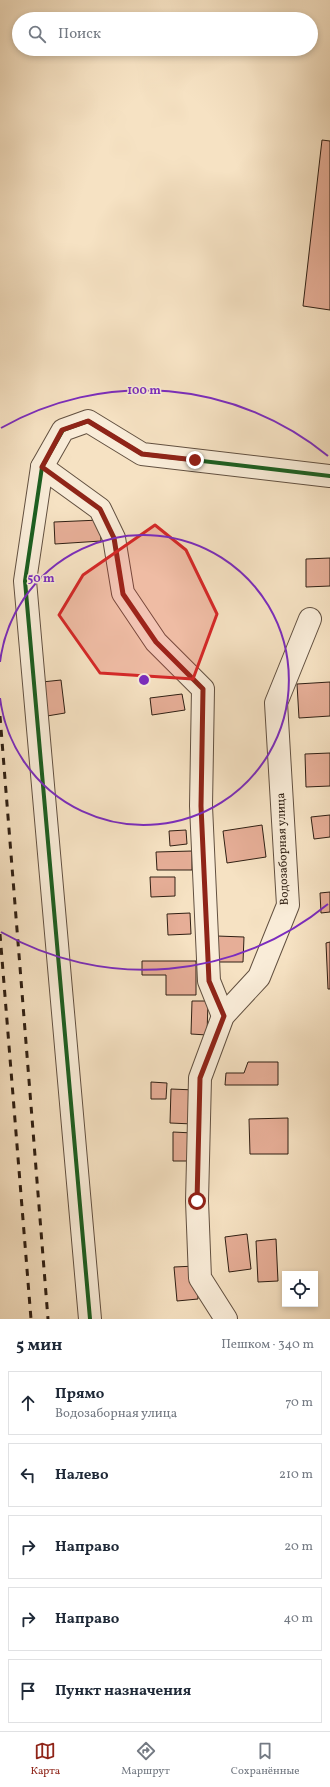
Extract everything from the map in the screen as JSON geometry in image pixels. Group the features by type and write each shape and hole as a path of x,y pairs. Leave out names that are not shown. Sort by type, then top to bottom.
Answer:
{"street":[{"path":"90,1319 80,1222 25,581 42,467 62,430 88,421 142,454 330,476"},
{"path":"42,467 100,509 114,538 123,594 156,642 203,689 201,806 209,981 224,1016"},
{"name":"Водозаборная улица","path":"226,1319 200,1278 197,1201 200,1078 224,1016 259,977 288,905 276,703 310,619"}],"highlighted area":[{"path":"155,525 186,550 217,614 193,679 100,673 59,615 83,575"}],"building":[{"path":"322,140 330,141 330,310 303,306"},
{"path":"100,520 101,541 55,544 54,522"},
{"path":"330,558 330,586 306,587 306,559"},
{"path":"61,680 65,713 47,716 42,682"},
{"path":"330,682 330,716 299,718 297,684"},
{"path":"182,694 185,710 152,715 150,698"},
{"path":"330,753 330,786 306,787 305,754"},
{"path":"330,815 330,837 314,839 311,817"},
{"path":"262,825 266,857 227,863 223,831"},
{"path":"186,830 187,844 170,846 169,831"},
{"path":"192,851 192,870 157,870 156,852"},
{"path":"150,877 175,877 175,896 151,897"},
{"path":"330,892 330,912 321,913 320,893"},
{"path":"190,913 191,934 168,935 167,914"},
{"path":"217,936 244,937 243,962 217,962"},
{"path":"330,942 330,989 328,989 326,943"},
{"path":"142,961 196,961 196,995 166,995 166,975 142,975"},
{"path":"192,1001 208,1001 207,1035 191,1034"},
{"path":"248,1062 278,1062 278,1085 225,1085 226,1073 244,1073"},
{"path":"151,1082 167,1083 166,1099 151,1099"},
{"path":"171,1089 195,1090 193,1124 170,1123"},
{"path":"288,1118 288,1154 250,1154 249,1119"},
{"path":"173,1132 193,1133 193,1161 173,1161"},
{"path":"247,1234 251,1269 229,1272 225,1237"},
{"path":"276,1239 278,1281 258,1282 256,1241"},
{"path":"196,1266 198,1299 177,1301 174,1267"}],"railway":[{"path":"0,716 48,1319"},
{"path":"0,934 31,1319"}],"cycle path":[{"path":"90,1319 25,581 42,467 63,430 88,421 142,454 330,476"}],"route":[{"path":"195,460 142,454 88,421 62,430 42,467 100,509 114,538 123,594 156,642 203,689 201,806 209,981 224,1016 200,1078 197,1201"}]}
